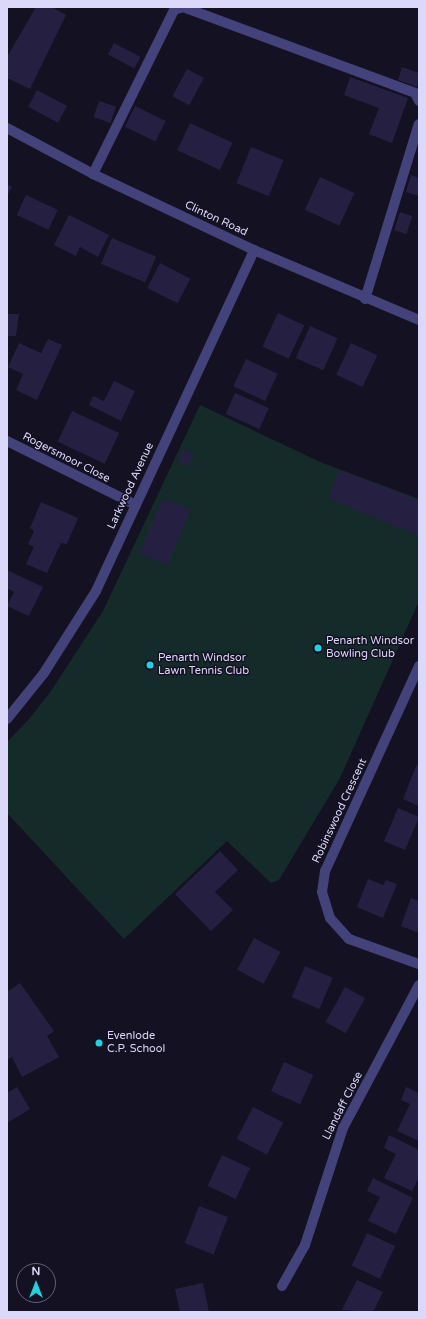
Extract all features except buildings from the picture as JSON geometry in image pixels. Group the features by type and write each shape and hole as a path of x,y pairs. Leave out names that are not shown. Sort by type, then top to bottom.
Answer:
{"street":[{"path":"93,174 174,10 183,7 414,93 419,101"},
{"path":"365,300 419,124"},
{"name":"Clinton Road","path":"7,128 93,174 254,250 365,300 419,320"},
{"name":"Larkwood Avenue","path":"7,719 44,673 80,617 136,506 254,250"},
{"name":"Rogersmoor Close","path":"7,441 136,506"},
{"name":"Robinswood Crescent","path":"419,666 325,871 322,892 330,918 349,939 419,964"},
{"name":"Llandaff Close","path":"282,1286 304,1245 343,1128 419,985"}],"green space":[{"path":"200,405 320,462 419,499 419,601 340,778 279,880 271,883 227,841 124,939 7,813 7,742 30,718 51,691 103,611"}],"place":[{"name":"Penarth Windsor Bowling Club","path":"318,648"},
{"name":"Penarth Windsor Lawn Tennis Club","path":"150,665"},
{"name":"Evenlode C.P. School","path":"99,1043"}]}
